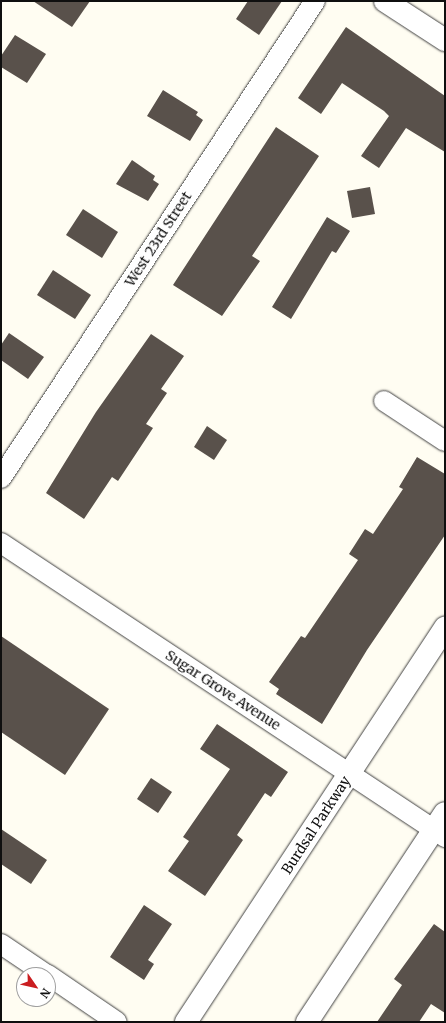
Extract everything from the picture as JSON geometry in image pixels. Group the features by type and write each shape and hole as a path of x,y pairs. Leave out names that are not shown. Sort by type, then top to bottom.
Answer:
{"street":[{"name":"West 23rd Street","path":"1,478 315,1"},
{"path":"385,1 445,40"},
{"path":"384,401 445,441"},
{"name":"Sugar Grove Avenue","path":"1,543 349,774 441,827"},
{"name":"Burdsal Parkway","path":"186,1022 445,628"},
{"path":"307,1022 441,827"},
{"path":"1,944 36,967"},
{"path":"56,980 117,1022"}],"building":[{"path":"33,1 90,1 72,27"},
{"path":"248,1 282,1 259,35 236,19"},
{"path":"346,27 445,96 445,152 406,128 379,168 361,156 389,116 384,111 342,83 321,114 298,98"},
{"path":"15,35 46,54 27,83 1,67 1,56"},
{"path":"163,90 198,112 196,115 203,120 190,141 147,116"},
{"path":"276,127 319,156 252,256 260,261 222,316 173,285"},
{"path":"132,160 155,176 153,180 159,184 148,201 116,184"},
{"path":"370,187 375,214 352,218 347,191"},
{"path":"83,209 118,232 102,258 66,235"},
{"path":"327,217 350,231 336,253 332,251 291,319 272,307"},
{"path":"53,270 91,295 75,319 37,295"},
{"path":"9,333 44,357 28,379 1,360 1,345"},
{"path":"151,334 184,356 161,389 167,393 146,424 153,428 118,481 112,477 84,519 46,493 96,412"},
{"path":"207,426 227,440 214,460 194,447"},
{"path":"417,457 445,474 445,535 367,650 322,724 276,694 279,689 269,682 301,636 305,638 358,560 349,554 365,529 373,534 403,489 399,487"},
{"path":"1,636 109,709 65,775 1,732"},
{"path":"217,724 288,772 271,797 265,793 237,835 243,840 205,896 168,871 189,841 183,837 230,769 200,749"},
{"path":"151,778 172,792 158,813 137,799"},
{"path":"1,829 47,860 31,884 1,864"},
{"path":"144,905 172,924 148,960 154,964 144,980 110,957"},
{"path":"434,924 445,932 445,1013 431,1004 419,1022 377,1022 402,985 394,979"}]}
